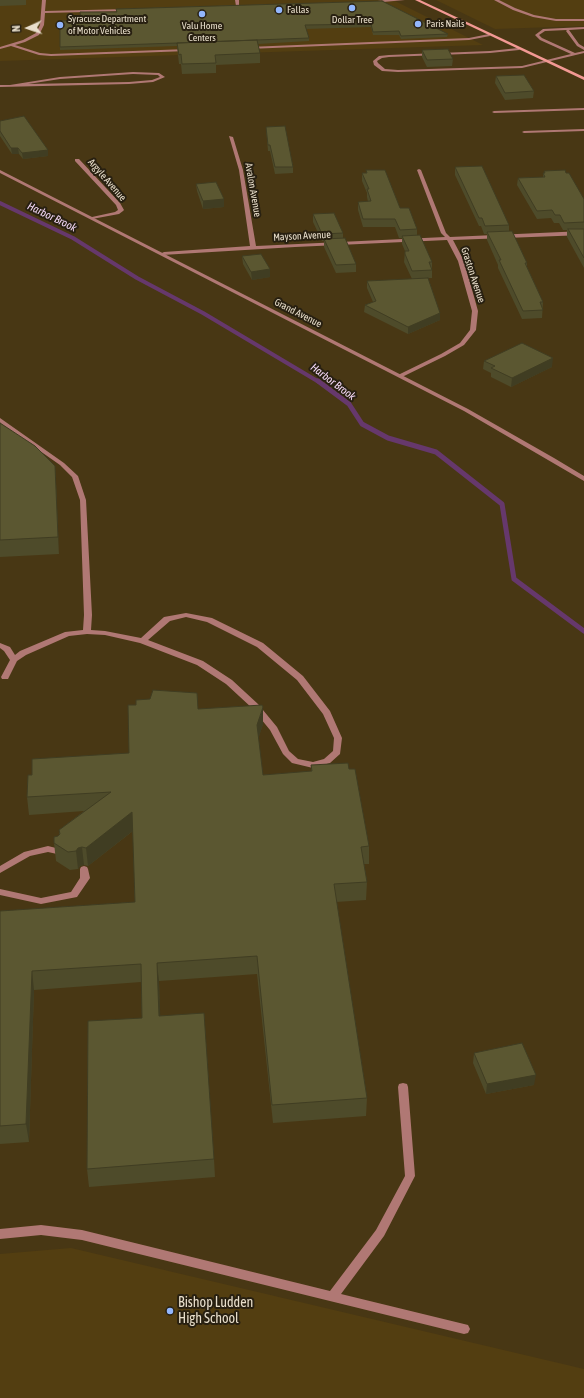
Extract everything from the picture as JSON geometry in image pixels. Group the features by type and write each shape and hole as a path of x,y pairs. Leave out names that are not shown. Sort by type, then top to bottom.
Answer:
{"main road":[{"path":"417,0 584,79"}],"street":[{"path":"0,48 24,41 38,34 42,25 44,0"},
{"path":"237,0 238,6"},
{"path":"369,2 403,0"},
{"path":"496,0 533,16 556,20 584,20"},
{"path":"232,6 245,6"},
{"path":"44,12 133,10"},
{"path":"574,54 541,39 537,35 539,32 544,30 584,28"},
{"path":"568,31 578,45 584,49"},
{"path":"241,48 469,39 489,35"},
{"path":"11,45 40,54 51,55 193,50"},
{"path":"518,49 490,52 389,56 381,57 375,61 379,67 384,70 398,71 522,67 584,52"},
{"path":"0,86 10,86 129,83 153,81 163,77 159,74 133,73 60,78 10,86"},
{"path":"494,112 584,109"},
{"path":"524,132 584,130"},
{"name":"Avalon Avenue","path":"231,137 241,170 253,247"},
{"name":"Argyle Avenue","path":"77,160 118,204 121,210 116,213 94,218"},
{"name":"Graston Avenue","path":"400,376 444,355 462,344 473,330 475,311 461,261 451,241 444,233 419,170"},
{"name":"Grand Avenue","path":"0,171 466,410 584,479"},
{"name":"Mayson Avenue","path":"164,254 253,247 584,233"},
{"path":"0,420 62,464 76,476 83,500 88,615 87,632"},
{"path":"5,677 14,660 37,646 62,637 87,632 106,633 142,641 200,663 229,682 255,706 274,729 286,752 295,761 313,765 327,761 337,752 338,738 327,713 300,678 260,646 209,620 186,615 167,619 142,641"},
{"path":"0,646 7,649 14,660"},
{"path":"0,870 27,854 48,848 57,851"},
{"path":"0,892 41,901 74,895 85,878 84,869"},
{"path":"332,1297 380,1233 410,1176 403,1087"},
{"path":"0,1234 41,1230 82,1235 464,1329"}],"shaded area":[{"path":"0,0 393,0 483,45 0,61"},
{"path":"436,0 584,0 584,26 495,29"},
{"name":"Bishop Ludden High School","path":"71,1248 584,1369 584,1398 0,1398 0,1254"}],"building":[{"path":"382,1 448,34 401,36 399,31 373,32 371,24 305,25 309,38 60,47 60,21 81,20 80,12 117,12 116,9"},
{"path":"257,40 260,53 215,55 216,63 182,64 181,54 179,55 177,43"},
{"path":"448,49 453,59 427,60 422,50"},
{"path":"524,75 534,91 505,93 496,76"},
{"path":"24,116 48,150 22,153 18,148 11,148 0,131 0,121"},
{"path":"285,126 293,167 275,167 270,145 268,145 266,127"},
{"path":"482,166 509,225 485,226 482,218 479,218 455,167"},
{"path":"366,170 385,170 400,208 409,208 417,229 400,230 395,219 363,219 358,202 371,201 367,189 369,189 362,173 367,173"},
{"path":"565,170 566,173 569,173 584,199 584,222 564,223 560,215 555,215 552,210 537,211 518,178 545,177 543,173 545,173 544,171"},
{"path":"216,182 224,199 203,201 196,184"},
{"path":"334,213 343,233 322,234 313,214"},
{"path":"568,229 584,229 584,258"},
{"path":"512,231 543,302 540,302 543,310 523,311 487,232"},
{"path":"420,235 432,262 429,262 432,270 412,271 405,254 405,251 409,251 402,236"},
{"path":"345,238 356,264 336,265 324,239"},
{"path":"261,254 270,269 251,272 242,256"},
{"path":"428,278 440,313 408,327 365,305 376,301 367,281"},
{"path":"522,343 553,358 512,378 491,368 495,366 484,361"},
{"path":"0,423 35,446 55,466 58,537 0,540"},
{"path":"153,690 197,693 198,709 262,705 263,707 257,725 263,775 312,771 311,765 348,763 349,769 355,769 369,846 361,847 367,882 334,884 367,1098 272,1105 257,956 157,963 159,1016 204,1013 214,1159 87,1169 88,1021 142,1018 141,964 32,971 26,1124 0,1126 0,911 135,902 132,812 86,848 82,847 78,848 76,851 68,852 54,843 54,837 60,834 59,830 111,792 27,797 28,775 32,775 32,759 129,753 128,705 136,705 136,700 150,699"},
{"path":"522,1043 536,1075 487,1084 474,1053"}],"waterway":[{"name":"Harbor Brook","path":"0,203 73,238 137,278 203,313 319,382"},
{"name":"Harbor Brook","path":"318,381 349,404 362,424 388,438 436,452 502,504 514,579 584,631"}],"place":[{"name":"Dollar Tree","path":"352,8"},
{"name":"Fallas","path":"279,10"},
{"name":"Valu Home Centers","path":"202,14"},
{"name":"Paris Nails","path":"418,24"},
{"name":"Syracuse Department of Motor Vehicles","path":"60,25"},
{"name":"Bishop Ludden High School","path":"170,1311"}]}
